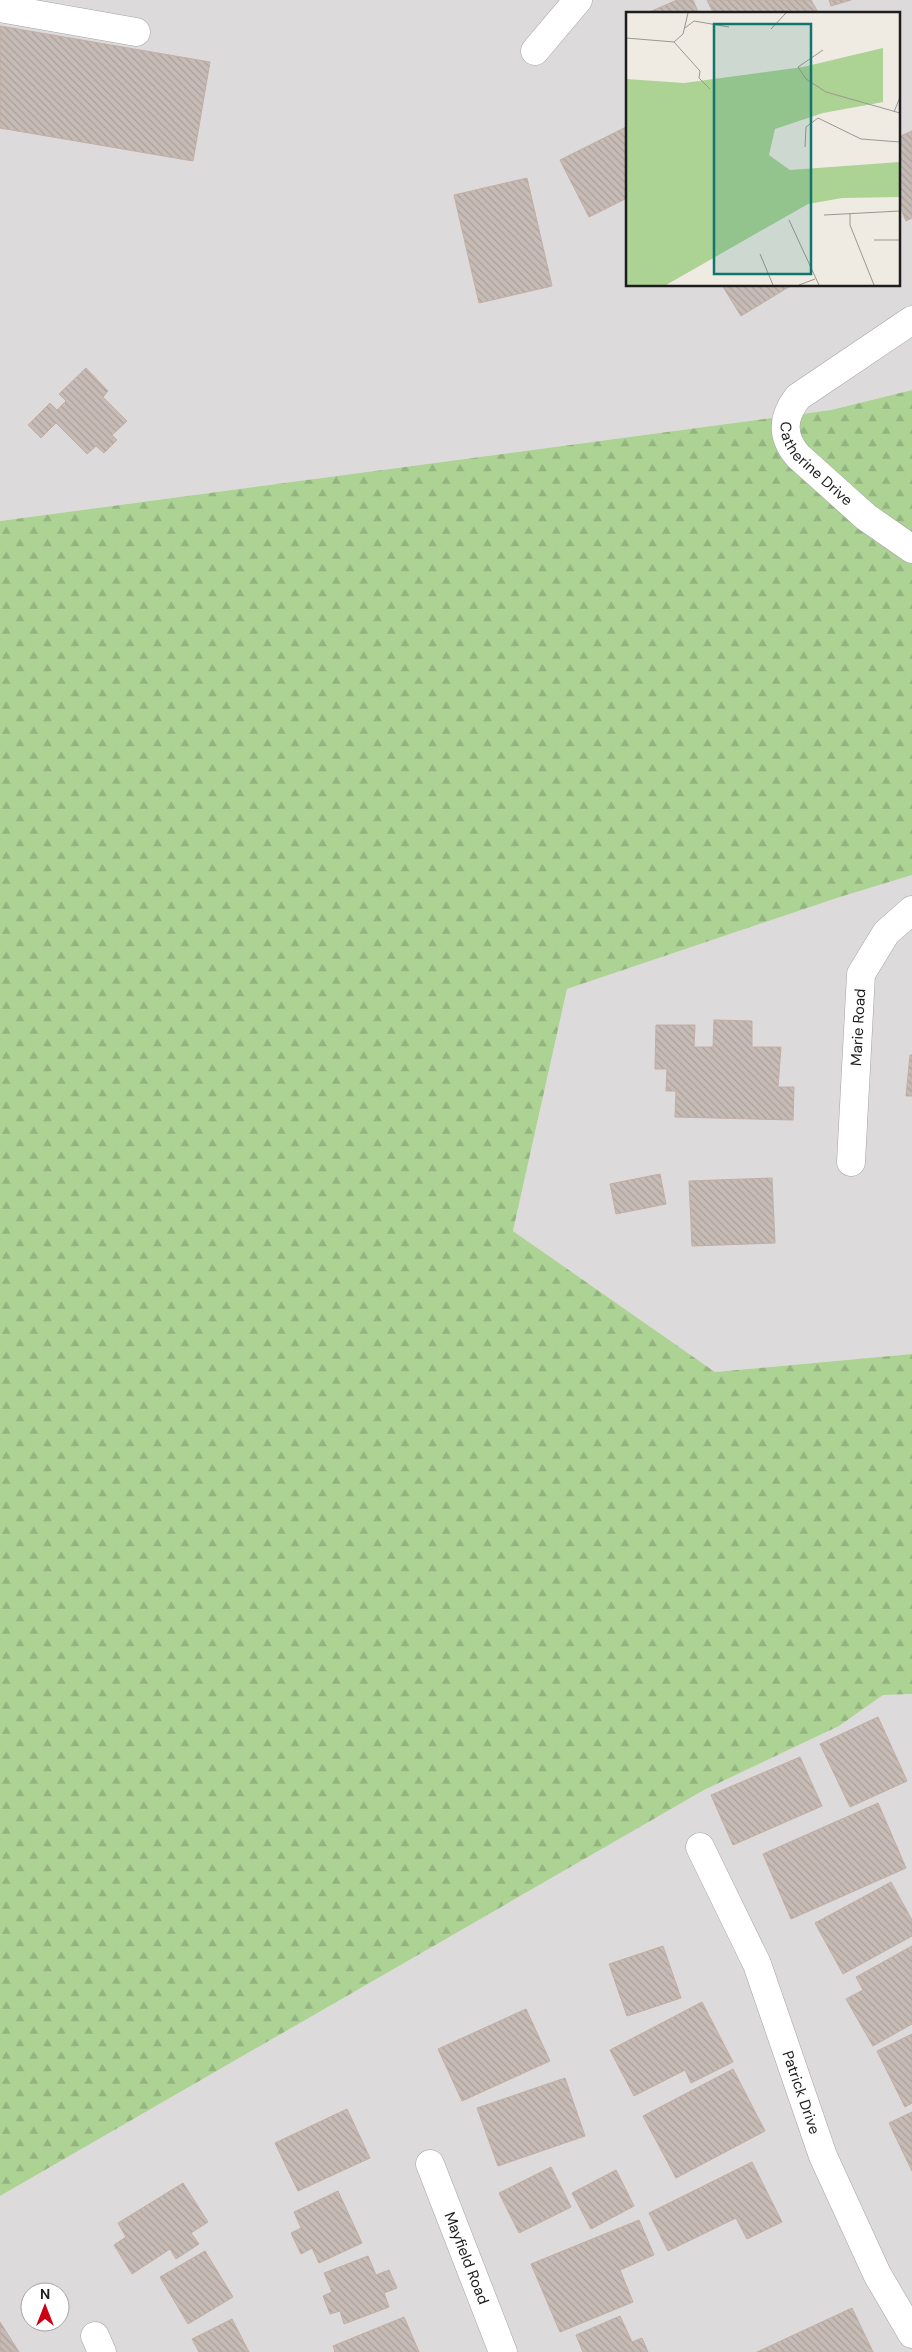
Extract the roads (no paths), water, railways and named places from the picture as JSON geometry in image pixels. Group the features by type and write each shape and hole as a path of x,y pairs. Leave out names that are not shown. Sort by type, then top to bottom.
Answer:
{"street":[{"path":"535,51 578,0"},
{"path":"0,8 136,32"},
{"name":"Catherine Drive","path":"912,320 798,397 790,407 785,419 787,439 798,456 866,517 912,549"},
{"name":"Marie Road","path":"851,1162 861,974 886,933 912,910"},
{"name":"Patrick Drive","path":"700,1847 757,1964 823,2156 877,2274 912,2334"},
{"name":"Mayfield Road","path":"430,2164 503,2352"}]}
